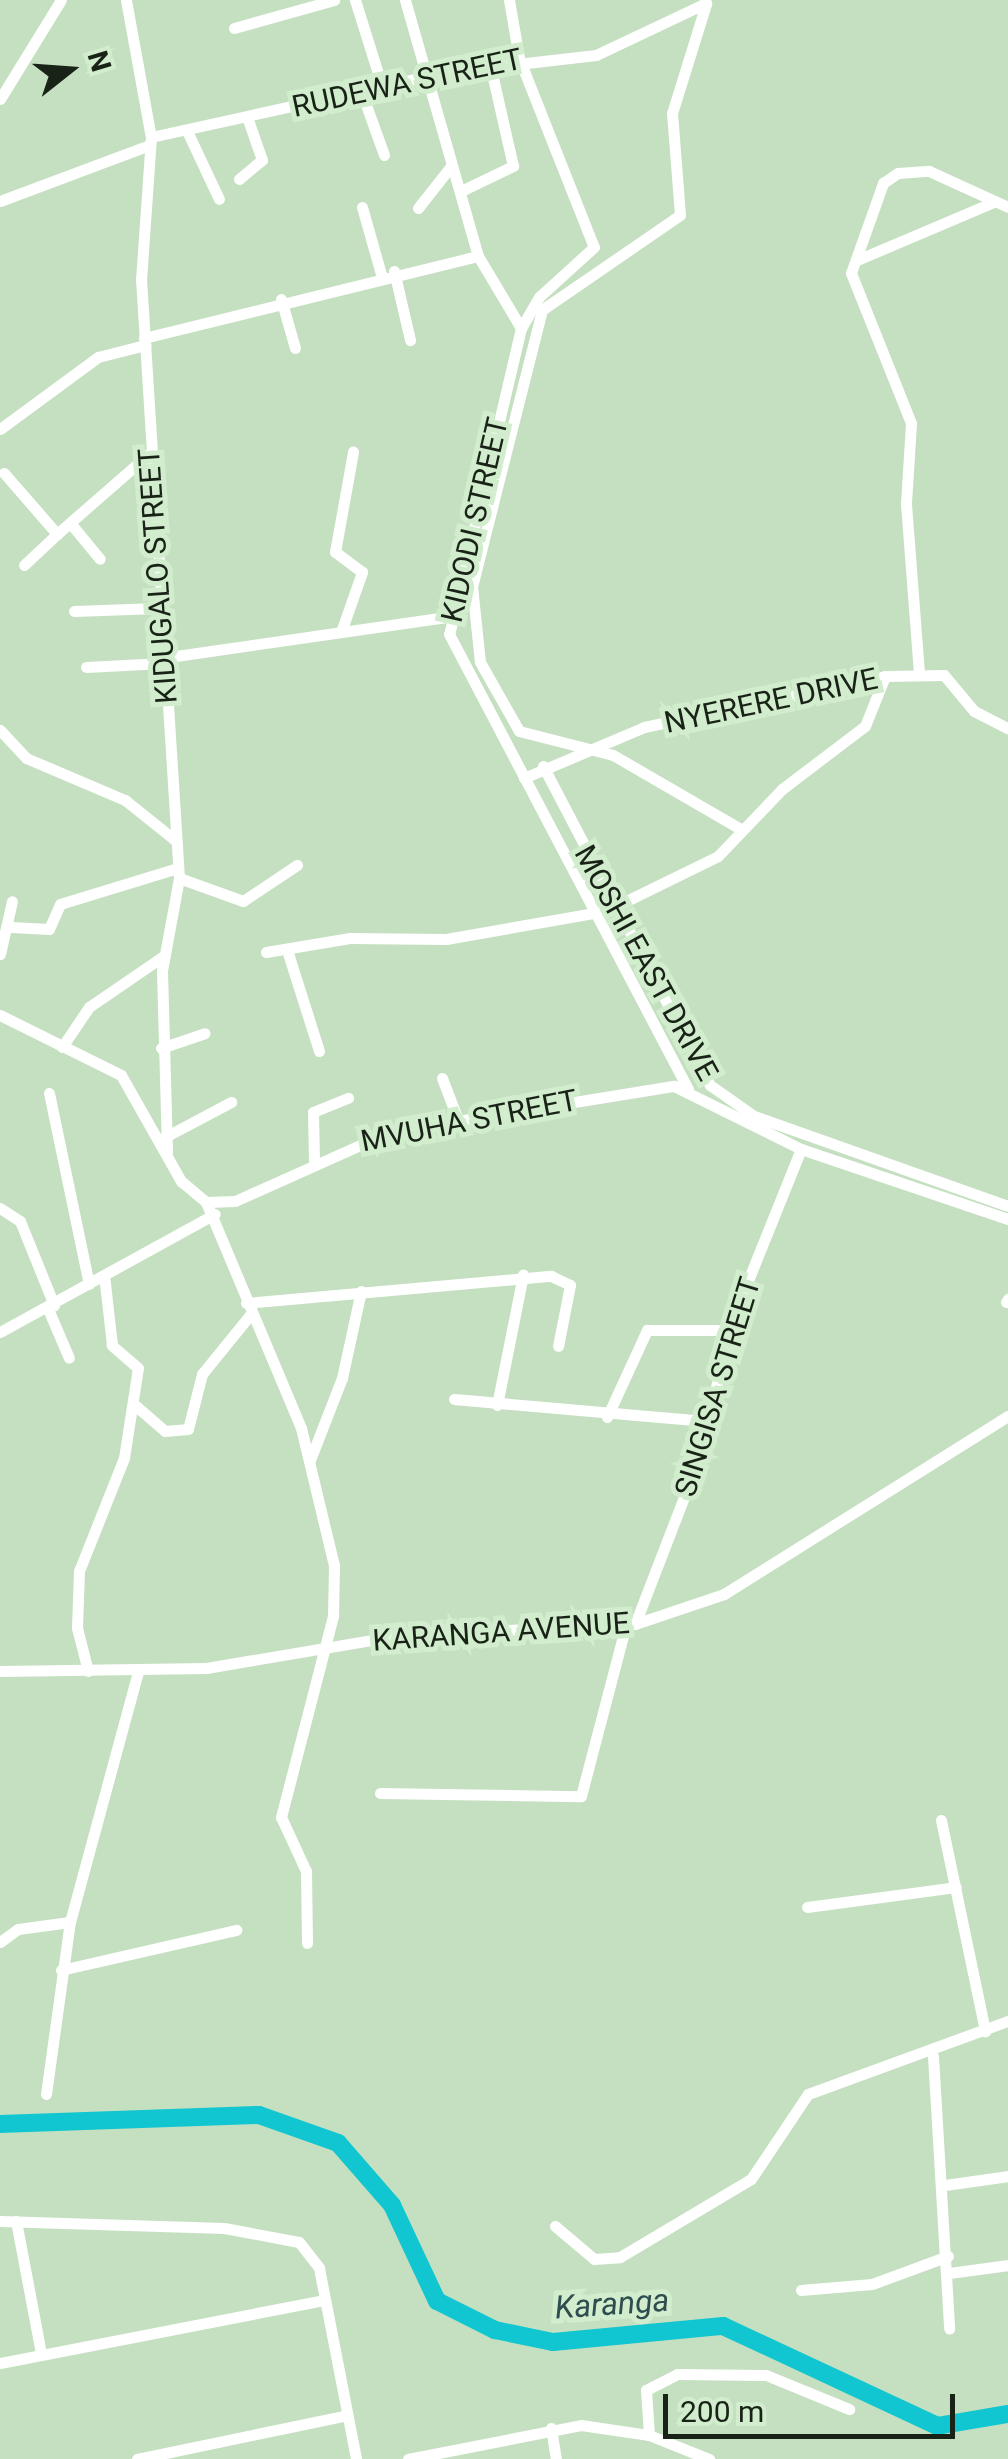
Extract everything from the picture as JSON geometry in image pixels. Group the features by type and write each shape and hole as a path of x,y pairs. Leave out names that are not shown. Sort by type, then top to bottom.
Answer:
{"street":[{"name":"KIDUGALO STREET","path":"126,0 150,141 140,225 144,341 158,608 178,873 165,955 161,1048 167,1152"},
{"path":"234,28 334,0"},
{"path":"355,0 382,86"},
{"path":"404,0 420,78 461,191 478,256 520,328"},
{"name":"KIDODI STREET","path":"509,0 519,58 594,247 539,297 520,328 448,617 452,651 524,778 606,910 688,1090"},
{"name":"RUDEWA STREET","path":"0,201 150,141 187,131 519,58 596,55 709,2"},
{"path":"709,2 672,113 680,215 542,310 472,575 476,650 506,714 526,736 581,754 613,755 739,828"},
{"path":"0,99 55,3"},
{"path":"461,191 513,166 490,64"},
{"path":"361,91 384,155"},
{"path":"239,180 262,160 246,117"},
{"path":"187,131 219,198"},
{"path":"418,208 452,166"},
{"path":"919,673 906,504 911,423 854,294 858,260 883,183 898,172 928,171 991,204 1008,207"},
{"path":"858,260 991,204"},
{"path":"362,207 410,340"},
{"path":"0,430 98,357 281,299 388,272 478,256"},
{"path":"281,299 295,348"},
{"path":"341,632 362,572 335,552 354,452"},
{"path":"24,565 150,453"},
{"path":"4,474 57,534"},
{"path":"71,524 100,559"},
{"path":"74,610 158,608"},
{"path":"86,667 162,661 448,617"},
{"name":"NYERERE DRIVE","path":"524,778 543,766 644,727 885,676 944,675 974,711 1008,728"},
{"path":"266,952 364,937 446,939 606,910 683,878 865,726 885,676"},
{"path":"0,730 26,758 125,800 175,840"},
{"name":"MOSHI EAST DRIVE","path":"543,766 606,910 728,1101 1008,1206"},
{"path":"12,927 49,930 60,904 178,873 243,902 297,865"},
{"path":"0,954 12,927 12,901"},
{"path":"286,950 319,1052"},
{"path":"62,1046 89,1006 165,955"},
{"path":"0,1015 121,1075 167,1152 206,1202 310,1460 337,1594 280,1816 306,1872 307,1944"},
{"path":"161,1048 205,1033"},
{"path":"442,1078 458,1120"},
{"path":"688,1090 718,1116 801,1149 1008,1219"},
{"name":"MVUHA STREET","path":"206,1202 235,1202 362,1139 458,1120 688,1090"},
{"path":"49,1093 89,1284"},
{"path":"314,1160 313,1112 348,1098"},
{"path":"166,1137 231,1102"},
{"name":"SINGISA STREET","path":"380,1793 581,1796 630,1624 708,1422 730,1330 801,1149"},
{"path":"0,1332 235,1202"},
{"path":"0,1208 20,1221 69,1358"},
{"path":"88,1671 77,1628 81,1561 136,1406 138,1368 112,1345 104,1275"},
{"path":"136,1406 165,1431 188,1429 202,1374 248,1309 361,1291 523,1275 568,1281 558,1346"},
{"path":"497,1405 523,1275"},
{"path":"310,1460 342,1378 361,1291"},
{"path":"607,1417 647,1330 730,1330"},
{"path":"454,1399 607,1417 708,1422"},
{"name":"KARANGA AVENUE","path":"0,1671 138,1672 455,1630 630,1624 724,1594 1008,1416"},
{"path":"46,2094 70,1922 138,1672"},
{"path":"941,1820 985,2031"},
{"path":"807,1907 956,1887"},
{"path":"0,1942 18,1929 70,1922"},
{"path":"61,1970 236,1930"},
{"path":"554,2226 594,2259 620,2258 751,2179 808,2094 933,2056 1008,2021"},
{"path":"933,2056 946,2185 949,2328"},
{"path":"946,2185 1008,2176"},
{"path":"0,2221 282,2234 309,2250 325,2300 356,2459"},
{"path":"16,2222 42,2354"},
{"path":"800,2290 872,2284 948,2256"},
{"path":"949,2272 1008,2265"},
{"path":"0,2363 325,2300"},
{"path":"649,2435 646,2390 677,2374 766,2376 849,2410"},
{"path":"137,2459 347,2415"},
{"path":"551,2428 556,2459"},
{"path":"408,2459 551,2428 649,2435 709,2459"}],"waterway":[{"name":"Karanga","path":"0,2124 259,2115 338,2143 392,2205 437,2301 495,2330 553,2342 723,2326 937,2426 1008,2414"}]}
